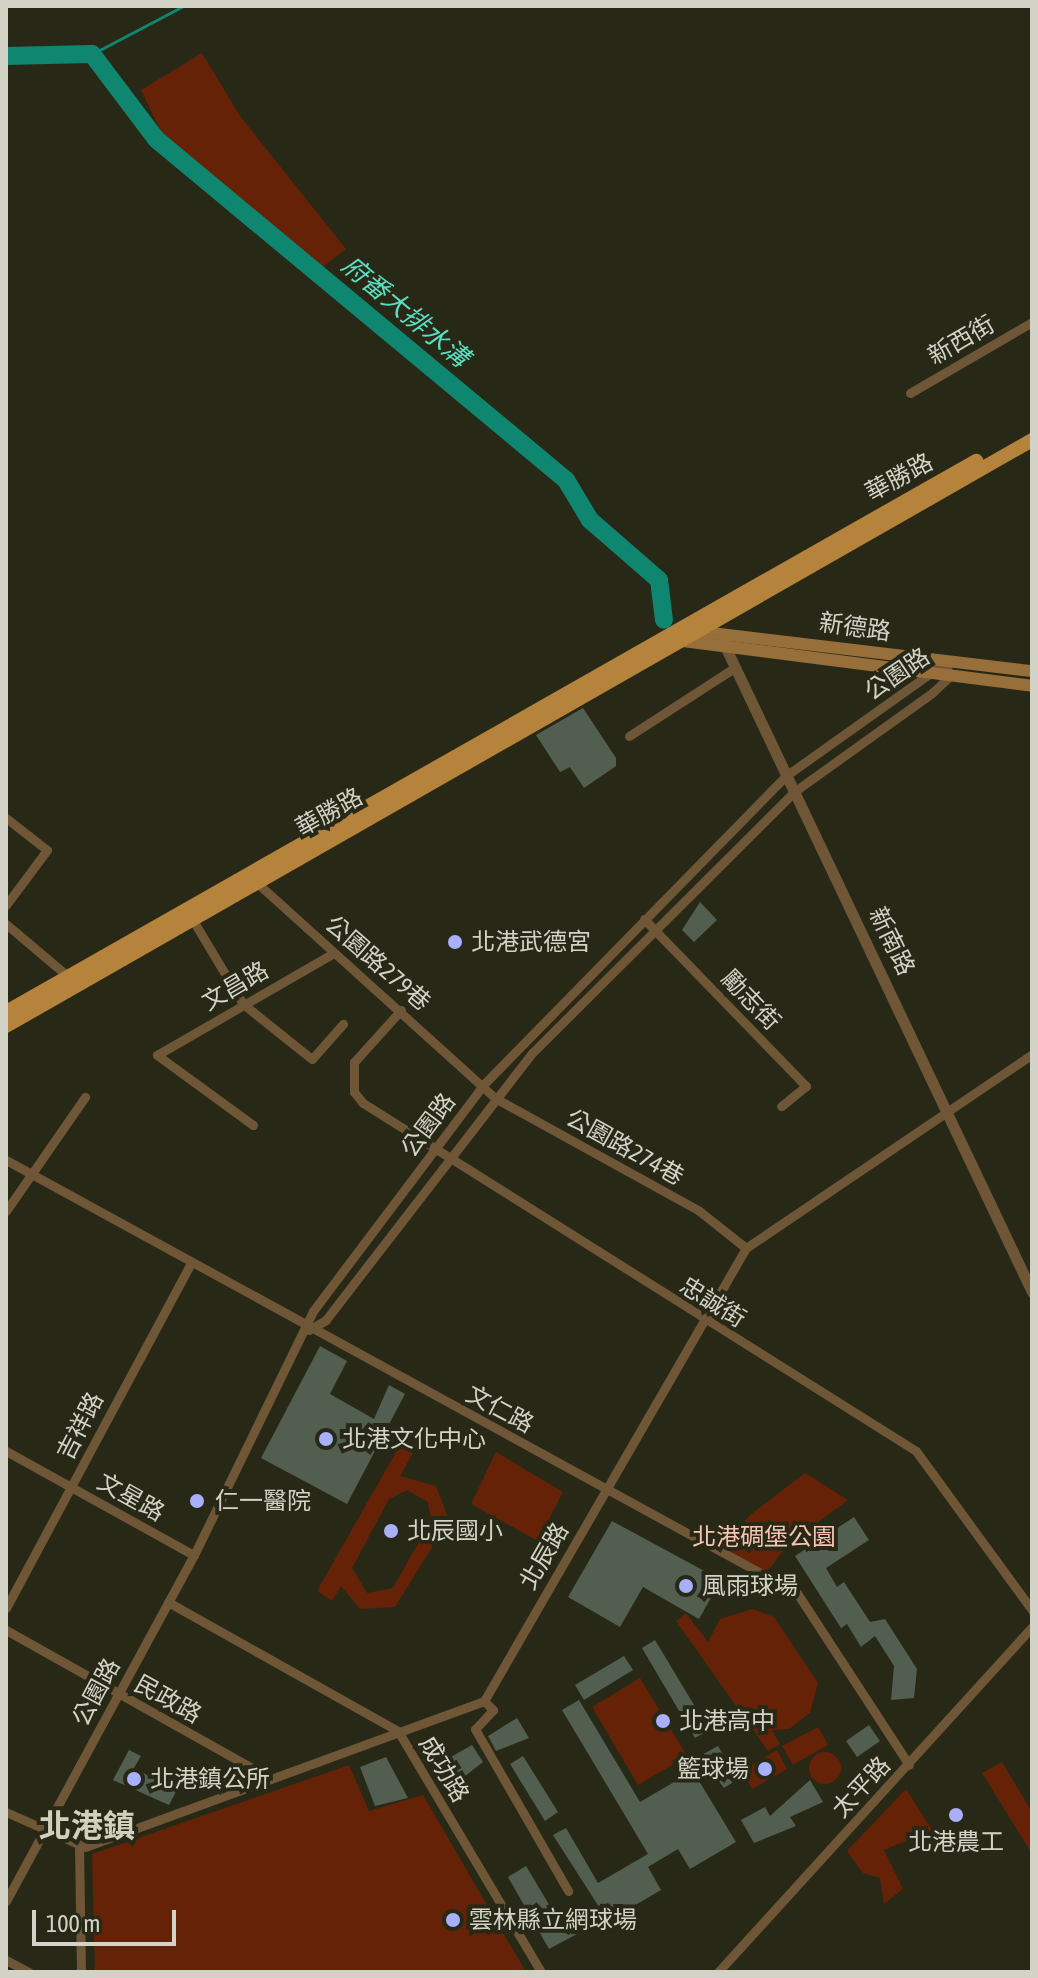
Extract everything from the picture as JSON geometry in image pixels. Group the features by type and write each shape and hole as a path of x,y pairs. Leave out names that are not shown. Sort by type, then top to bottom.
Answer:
{"main road":[{"name":"華勝路","path":"709,624 1032,430"},
{"name":"華勝路","path":"6,1026 71,979 251,874 674,637 709,624 1032,440"},
{"name":"新德路","path":"709,624 946,662 1032,671"},
{"name":"新德路","path":"674,637 725,648 1032,686"},
{"name":"華勝路","path":"6,1012 191,916 251,874"}],"street":[{"name":"新西街","path":"910,393 1032,322"},
{"name":"新南路","path":"709,624 725,648 795,791 949,1110 1032,1292"},
{"name":"公園路","path":"6,1901 194,1555 309,1330 313,1311 485,1083 787,775 946,662 949,677 795,791 495,1098 326,1320 309,1330"},
{"path":"629,736 734,668"},
{"path":"6,818 47,850 6,905"},
{"name":"公園路279巷","path":"251,874 334,953 485,1083"},
{"path":"191,916 243,1004 312,1059 343,1024"},
{"name":"勵志街","path":"644,919 806,1086 781,1106"},
{"path":"6,924 71,979"},
{"name":"文昌路","path":"253,1125 157,1055 334,953"},
{"name":"忠誠街","path":"401,1010 354,1062 354,1092 363,1103 445,1161 916,1451 1032,1610"},
{"name":"北辰路","path":"568,1891 475,1729 493,1710 484,1701 746,1248 1032,1054"},
{"name":"公園路274巷","path":"485,1083 495,1098 698,1210 746,1248"},
{"path":"6,1211 28,1173 85,1097"},
{"name":"文仁路","path":"6,1160 309,1330 797,1593 909,1765"},
{"name":"吉祥路","path":"6,1608 191,1263"},
{"name":"文星路","path":"6,1451 194,1555"},
{"name":"成功路","path":"168,1602 398,1731 541,1972"},
{"name":"太平路","path":"718,1972 1032,1627"},
{"name":"民政路","path":"6,1630 270,1778"},
{"path":"6,1812 43,1832 79,1845 484,1701"},
{"path":"79,1845 81,1972"},
{"path":"6,1960 29,1972"}],"green space":[{"path":"202,53 240,116 346,249 320,269 164,138 141,90"},
{"path":"400,1445 414,1451 400,1476 436,1486 449,1520 395,1607 360,1609 341,1586 332,1601 317,1591","holes":["407,1490 428,1502 431,1520 393,1588 367,1593 352,1568 389,1499"]},
{"path":"496,1452 563,1492 538,1541 471,1504"},
{"name":"北港碉堡公園","path":"805,1473 848,1500 788,1544 765,1575 721,1551 750,1515"},
{"path":"752,1609 774,1617 818,1683 810,1713 789,1729 772,1730 780,1744 768,1751 676,1621 686,1613 708,1642 720,1619"},
{"path":"640,1678 687,1756 638,1785 592,1707"},
{"name":"籃球場","path":"818,1727 828,1745 793,1765 782,1746"},
{"name":"籃球場","path":"777,1750 787,1769 752,1789 742,1770"},
{"name":"籃球場","path":"825,1752 836,1757 841,1768 836,1779 825,1784 814,1779 809,1768 814,1757"},
{"path":"1002,1762 1032,1812 1032,1854 982,1773"},
{"path":"349,1765 369,1811 423,1795 526,1972 95,1972 92,1854"},
{"path":"906,1789 932,1830 884,1850 903,1889 884,1904 880,1878 863,1873 847,1851"}],"building":[{"path":"583,708 616,758 616,766 584,788 570,767 560,772 536,735"},
{"path":"700,902 717,920 694,942 682,930"},
{"name":"北港文化中心","path":"320,1346 347,1361 330,1394 374,1419 389,1385 405,1394 347,1504 261,1458"},
{"path":"854,1517 869,1540 826,1568 837,1587 844,1582 870,1622 885,1619 917,1669 914,1698 891,1700 894,1666 875,1636 861,1647 847,1624 841,1628 795,1556"},
{"path":"612,1521 721,1580 699,1619 643,1587 620,1627 568,1597"},
{"path":"655,1640 709,1730 695,1738 642,1648"},
{"path":"624,1656 633,1670 584,1700 575,1685"},
{"path":"579,1700 640,1802 693,1771 736,1842 690,1869 678,1849 648,1867 661,1890 608,1921 553,1835 566,1828 598,1883 648,1854 562,1710"},
{"path":"517,1718 529,1738 496,1751 488,1736"},
{"path":"869,1725 880,1741 857,1757 846,1741"},
{"path":"472,1745 483,1762 455,1784 442,1762"},
{"path":"718,1746 738,1779 724,1788 700,1756"},
{"name":"北港鎮公所","path":"129,1750 141,1756 134,1768 160,1782 166,1771 184,1777 169,1805 113,1780"},
{"path":"523,1756 558,1812 545,1821 510,1764"},
{"path":"386,1757 408,1798 375,1806 360,1767"},
{"path":"810,1780 823,1802 790,1817 796,1826 754,1843 741,1820 765,1807 770,1816"},
{"path":"526,1866 560,1923 575,1914 588,1928 549,1949 508,1877"}],"waterway":[{"path":"92,54 183,6"},
{"name":"府番大排水溝","path":"6,56 92,54 156,139 566,480 590,520 659,580 664,620"}],"place":[{"name":"北港武德宮","path":"455,942"},
{"name":"北港文化中心","path":"326,1439"},
{"name":"仁一醫院","path":"197,1501"},
{"name":"北辰國小","path":"391,1531"},
{"name":"風雨球場","path":"686,1586"},
{"name":"北港高中","path":"663,1721"},
{"name":"籃球場","path":"765,1769"},
{"name":"北港鎮公所","path":"134,1779"},
{"name":"北港農工","path":"956,1815"},
{"name":"雲林縣立網球場","path":"453,1920"}],"district":[{"name":"北港鎮","path":"87,1826"}]}
